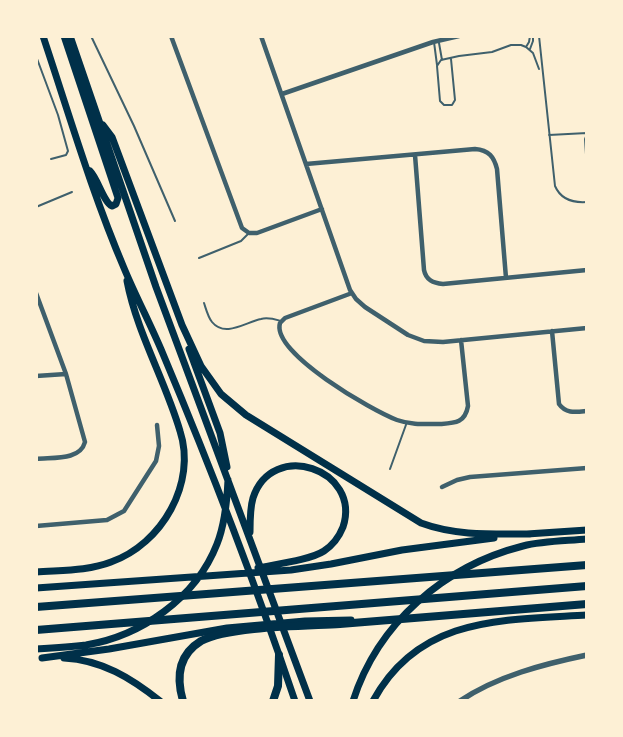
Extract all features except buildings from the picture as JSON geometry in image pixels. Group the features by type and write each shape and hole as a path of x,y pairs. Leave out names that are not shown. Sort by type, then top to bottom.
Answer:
{"highway":[{"path":"36,607 587,565"},
{"path":"36,630 587,586"},
{"path":"183,701 179,684 181,665 191,649 203,640 214,636 247,631 587,604"},
{"path":"273,701 278,686 279,655"}],"main road":[{"path":"42,36 86,167 124,268 149,321 204,453 247,564 295,701"},
{"path":"64,36 118,198 116,204 110,205 107,203 97,179 86,167"},
{"path":"70,36 156,287 310,701"},
{"path":"101,124 112,137 182,325 201,366 210,381 232,405 324,461 410,517 434,528 470,533 530,534"},
{"path":"36,572 94,567 128,555 148,540 160,526 171,510 179,491 184,465 182,438 136,313 124,268"},
{"path":"36,649 86,645 142,626 163,612 192,585 212,554 220,535 224,517 227,498 227,461 220,433 190,353 182,325"},
{"path":"229,574 318,554 329,548 338,538 345,521 344,500 335,483 324,474 306,466 285,466 273,472 259,486 252,504 250,537"},
{"path":"36,588 305,568 449,543 587,530"},
{"path":"353,701 359,684 389,633 406,612 449,577 473,564 523,546 587,539"},
{"path":"373,701 388,676 405,658 422,645 441,635 490,623 587,615"},
{"path":"39,659 109,650 227,628 305,621 384,621"},
{"path":"39,659 77,660 104,666 133,681 160,701"}],"street":[{"path":"171,36 242,228 250,233 257,233 322,209"},
{"path":"261,36 352,293 365,307 414,338 429,342 587,328"},
{"path":"282,94 438,39 459,36"},
{"path":"306,164 475,149 484,150 492,156 497,169 506,278"},
{"path":"415,154 424,270 427,278 443,284 587,270"},
{"path":"36,293 66,374 85,438 85,445 81,452 71,456 36,459"},
{"path":"352,293 288,316 281,321 279,331 287,344 314,371 379,412 407,422 453,423 461,420 468,401 461,340"},
{"path":"552,331 559,404 569,412 587,411"},
{"path":"36,376 66,374"},
{"path":"36,526 107,520 124,511 156,461 160,446 156,425"},
{"path":"442,487 457,480 477,476 587,468"},
{"path":"460,701 477,690 512,676 587,655"}],"lane":[{"path":"91,36 134,126 175,222"},
{"path":"526,46 530,36"},
{"path":"530,49 533,36"},
{"path":"539,36 554,181 559,194 570,201 587,202"},
{"path":"438,39 442,60"},
{"path":"438,39 437,65 440,102 443,105 452,105 455,100 451,59"},
{"path":"437,65 442,60 460,56 492,52 511,46 526,46 535,57 538,69"},
{"path":"36,56 58,115 68,151 66,155 51,159"},
{"path":"549,135 587,133 584,139 587,170"},
{"path":"36,207 72,192"},
{"path":"199,258 241,241 250,233"},
{"path":"204,303 212,321 225,329 269,318 281,321"},
{"path":"390,469 407,422"}]}
